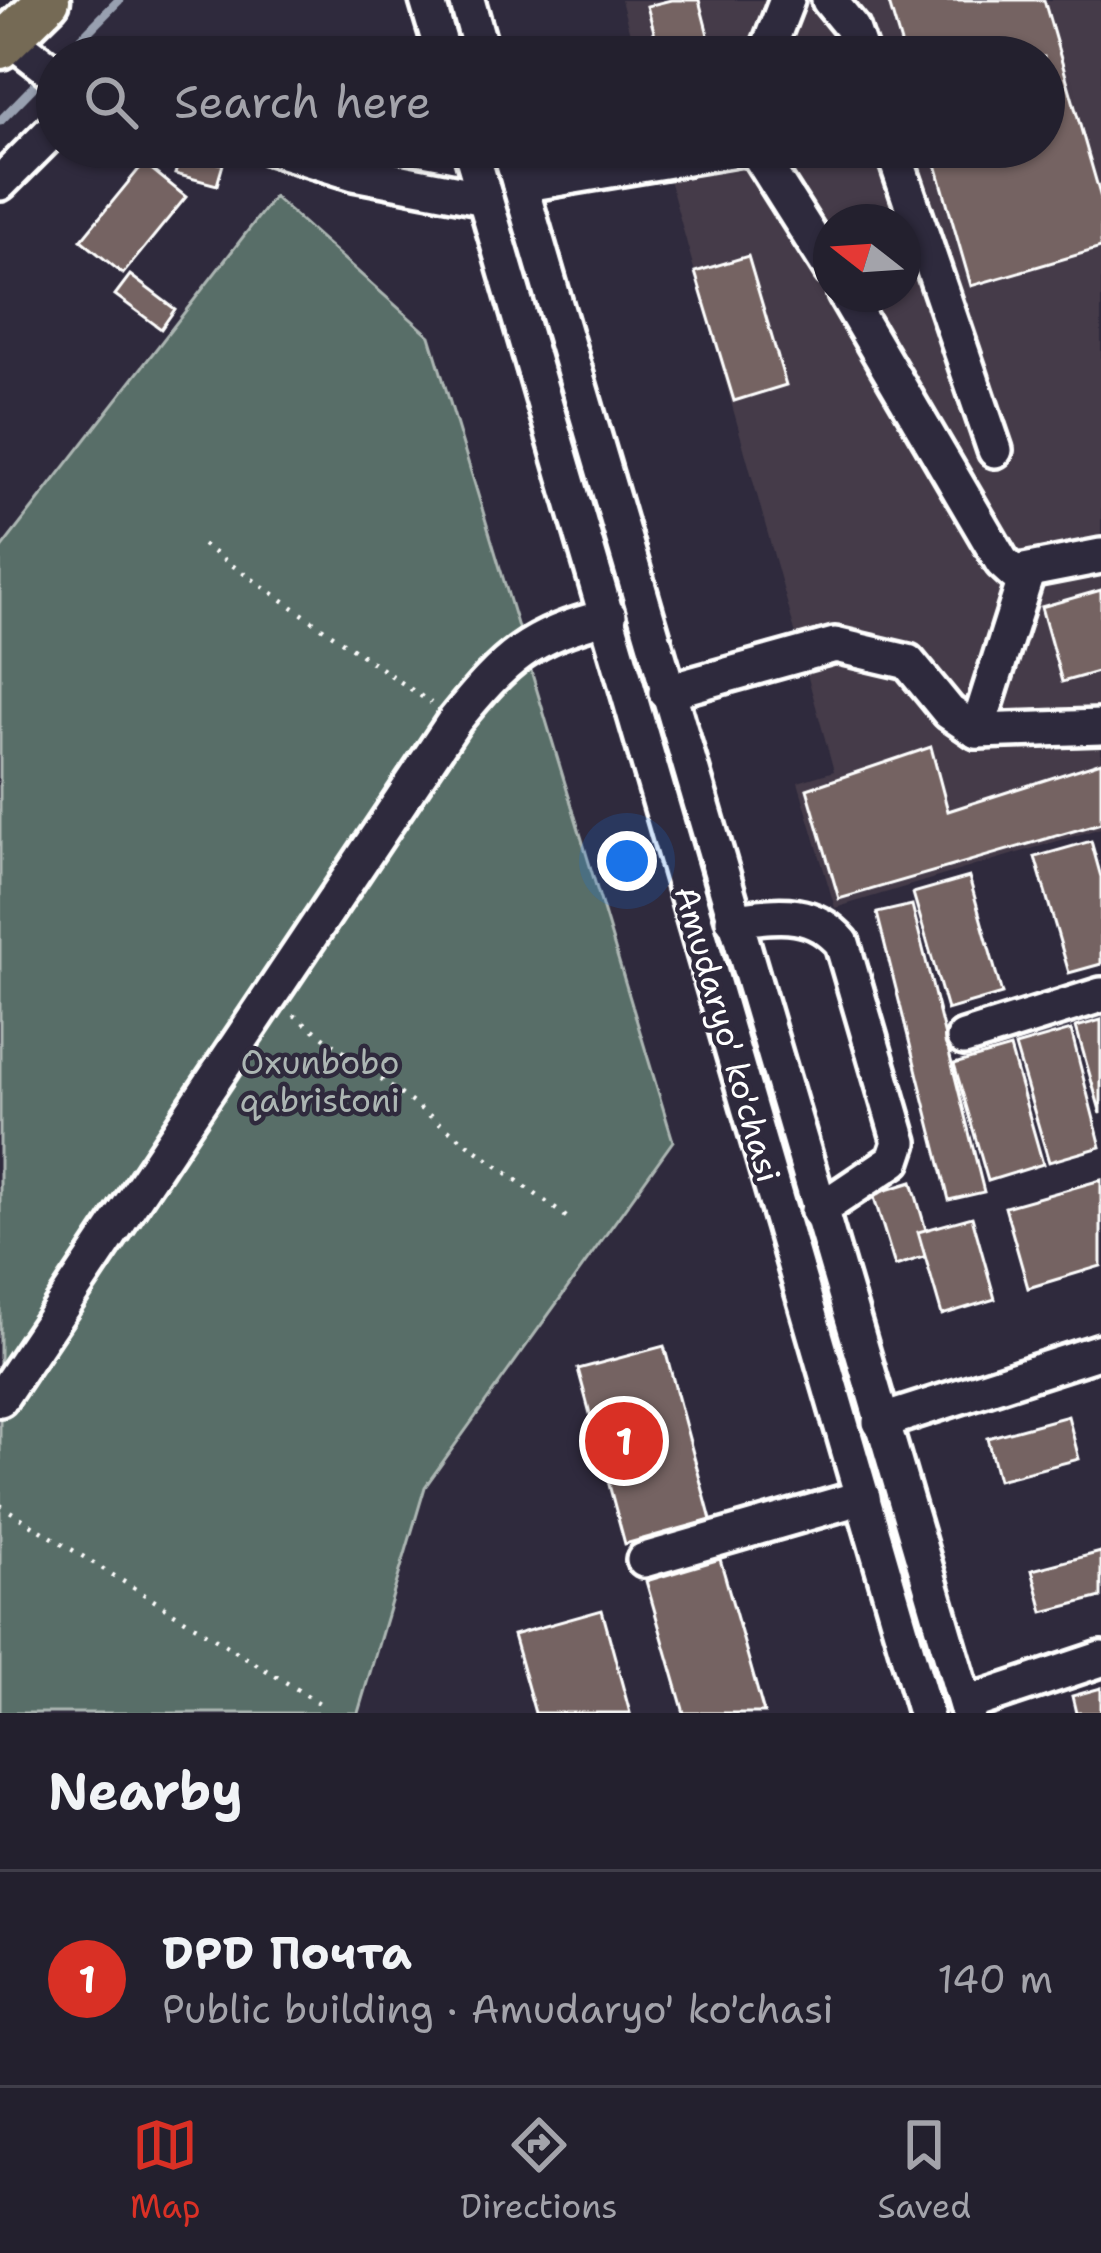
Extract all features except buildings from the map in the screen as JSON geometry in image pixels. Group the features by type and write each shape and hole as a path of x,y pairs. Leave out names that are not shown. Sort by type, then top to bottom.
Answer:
{"main road":[{"path":"4,43 48,0"}],"street":[{"path":"427,0 438,36"},
{"path":"467,0 477,36"},
{"path":"773,36 787,0"},
{"path":"829,0 855,36"},
{"path":"4,43 36,62"},
{"path":"0,183 36,147"},
{"path":"338,168 485,198"},
{"name":"Amudaryo' ko'chasi","path":"476,168 926,1713"},
{"path":"515,168 967,1709 1101,1659"},
{"path":"520,185 619,168"},
{"path":"772,168 813,238"},
{"path":"899,168 995,450"},
{"path":"856,312 1002,562 1014,573 1027,573 1101,556"},
{"path":"976,731 1027,573"},
{"path":"0,1399 455,720 504,660 568,626 609,616"},
{"path":"666,692 835,645 908,662 949,712 976,731 1101,727"},
{"path":"733,920 797,913 831,930 842,943 900,1142 894,1160 818,1211"},
{"path":"964,1038 1101,995"},
{"path":"880,1422 1101,1351"},
{"path":"644,1560 863,1498"}],"path":[{"path":"203,545 455,720"},
{"path":"270,997 574,1222"},
{"path":"0,1505 324,1706"}],"shaded area":[{"path":"621,0 1101,0 1101,828 835,908 798,782 834,771 666,168 1065,168 1065,36 630,36"}],"green space":[{"name":"Oxunbobo qabristoni","path":"274,197 430,336 673,1141 425,1487 358,1713 0,1713 0,550"}],"waterway":[{"path":"84,36 119,0"},
{"path":"0,121 36,84"}],"place":[{"name":"DPD Почта","path":"624,1441"}]}
